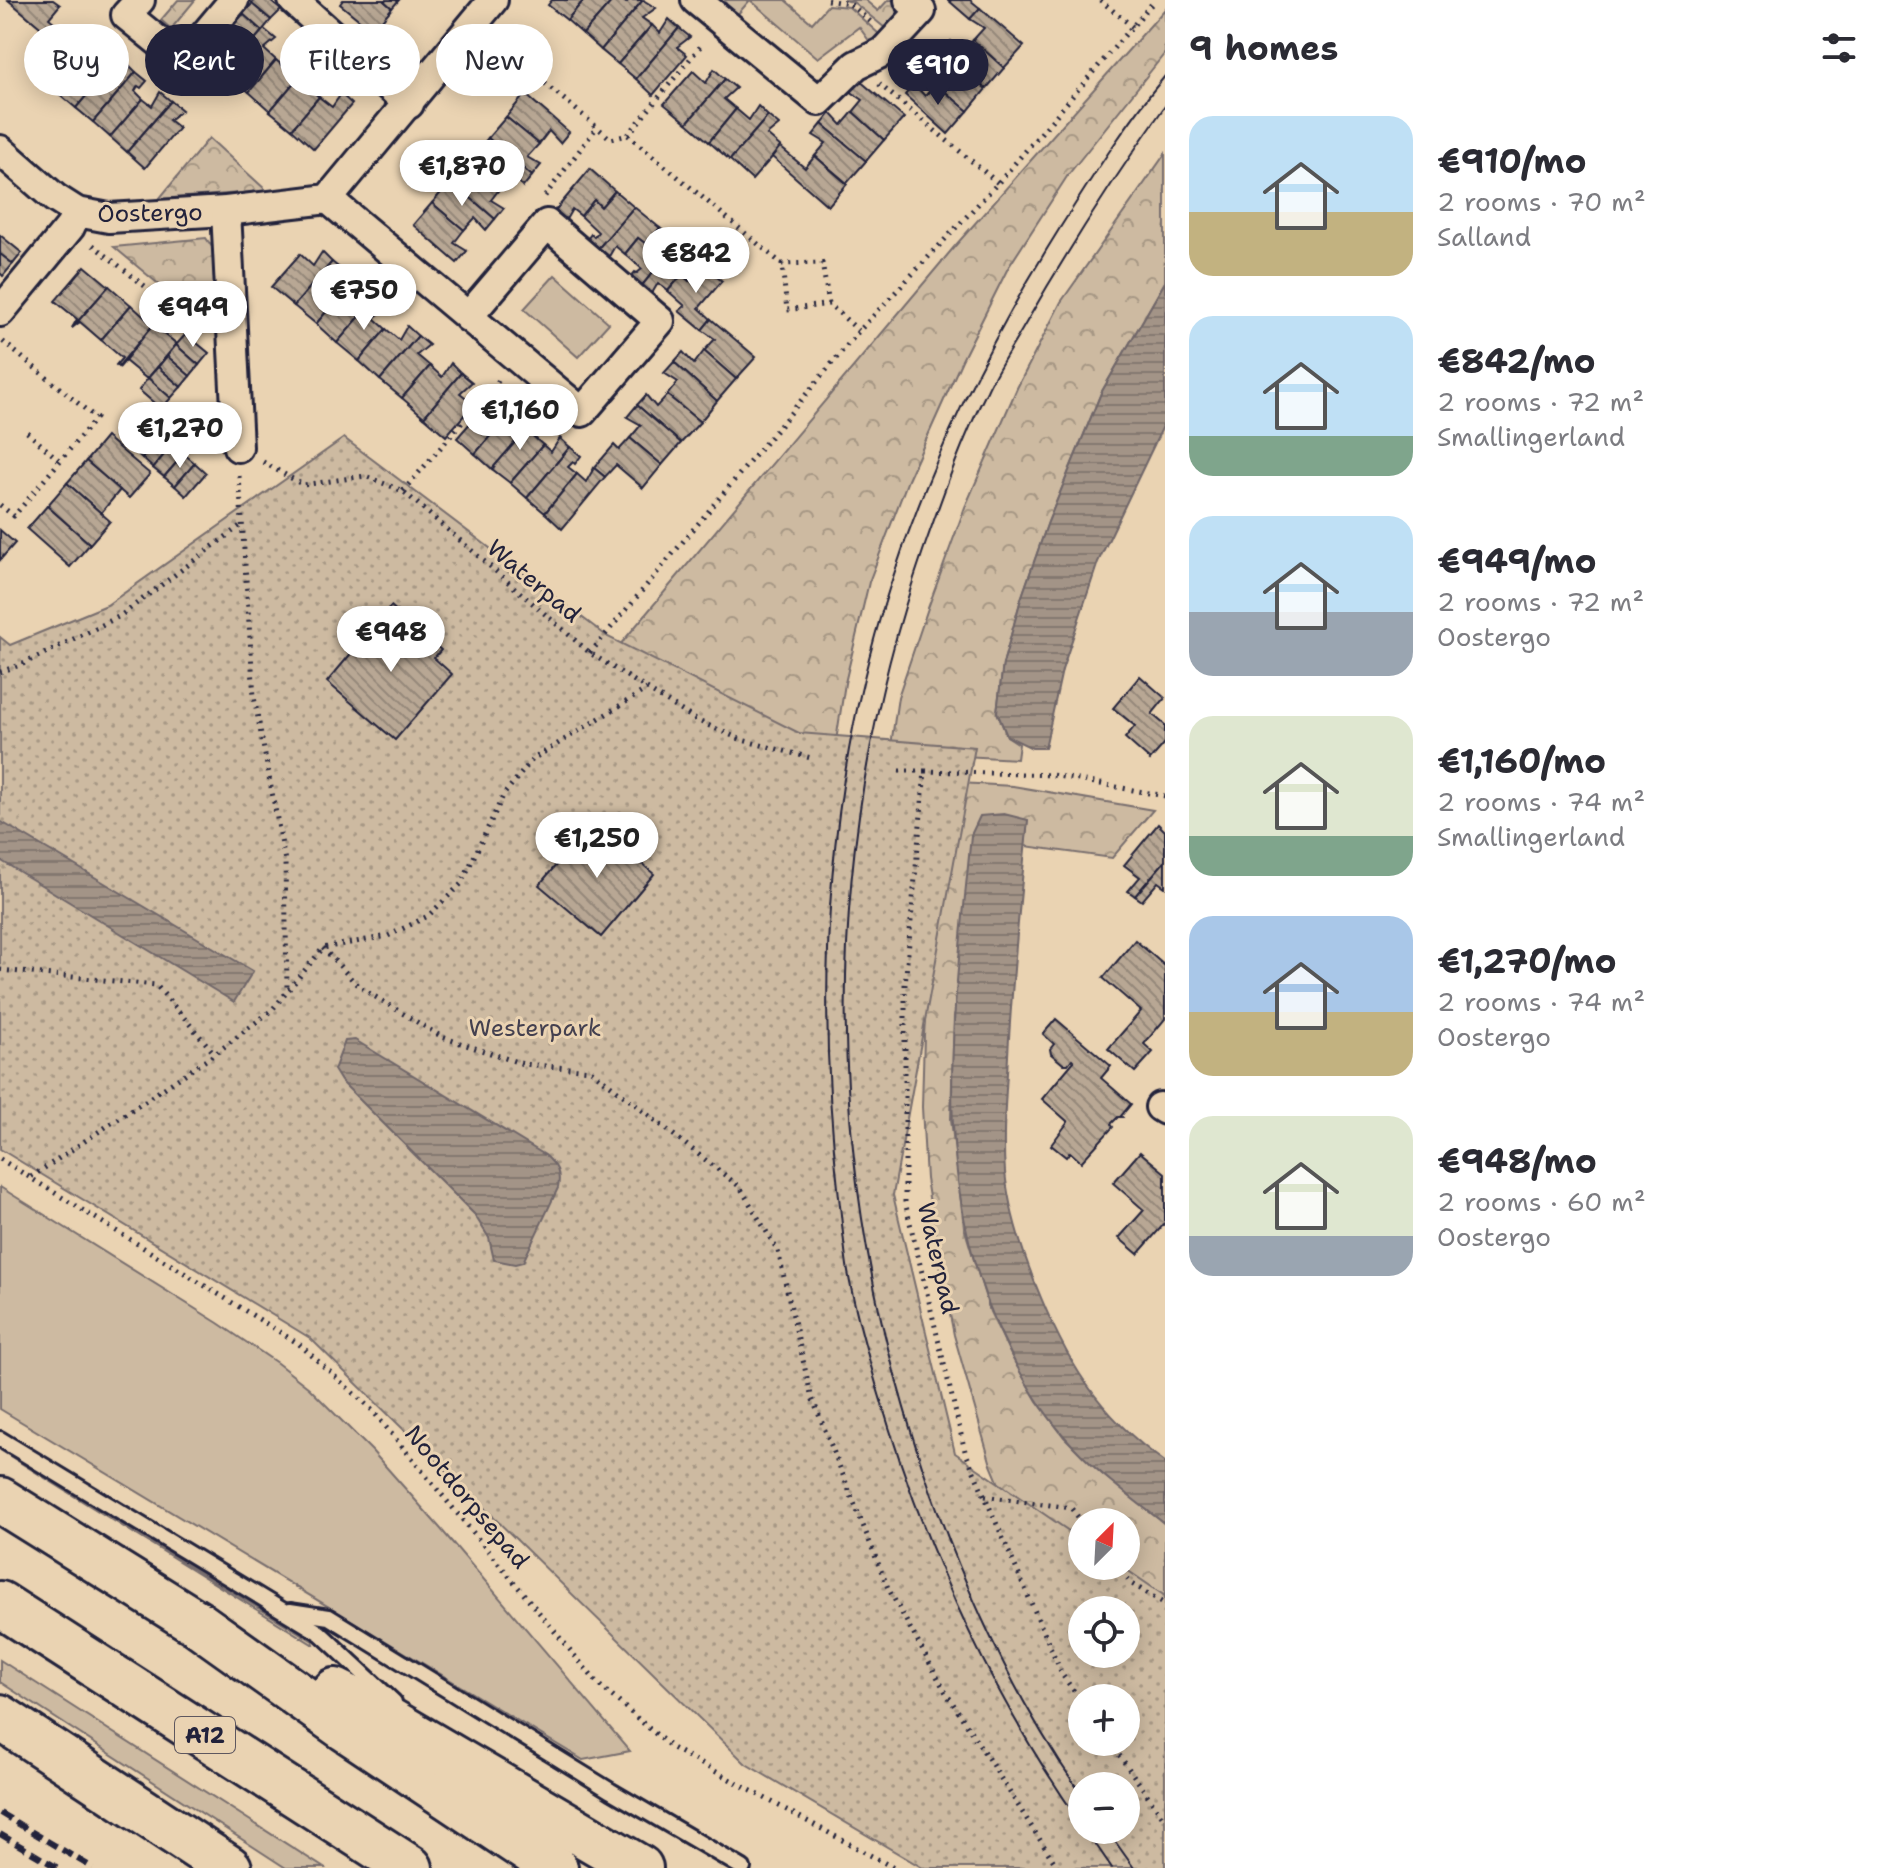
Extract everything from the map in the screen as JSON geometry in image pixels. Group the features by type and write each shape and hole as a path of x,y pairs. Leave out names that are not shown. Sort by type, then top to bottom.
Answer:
{"highway":[{"path":"0,1500 197,1623 346,1729 555,1868"},
{"name":"A12","path":"0,1604 410,1868"},
{"path":"197,1623 363,1705 640,1868"},
{"path":"0,1717 229,1868"}],"street":[{"path":"140,0 126,15 183,61 234,0"},
{"path":"293,0 409,104"},
{"path":"468,317 547,224 660,321 582,412 516,358 328,199 493,0"},
{"path":"698,0 819,101 856,65 883,52 921,11 909,0"},
{"name":"Oostergo","path":"0,150 55,198 74,220 226,211 328,199"},
{"name":"Oostergo","path":"226,211 238,447"},
{"path":"0,312 74,220"}],"lane":[{"path":"0,1439 320,1633 453,1759"},
{"path":"281,1609 329,1617 622,1798 743,1868"}],"path":[{"path":"827,0 850,4 892,41"},
{"path":"1100,0 1133,27"},
{"path":"590,653 859,331 998,183 1155,0"},
{"path":"474,23 611,139 628,135 722,21"},
{"path":"856,65 998,183"},
{"path":"547,224 540,202 597,127"},
{"path":"628,135 782,264 822,263 829,304 859,331"},
{"path":"74,220 233,356"},
{"path":"782,264 787,310 829,304"},
{"path":"0,340 96,418 14,516 0,505"},
{"path":"403,491 459,429 516,358"},
{"path":"27,432 60,461"},
{"path":"238,447 254,697 285,861 287,989"},
{"name":"Waterpad","path":"238,447 303,485 365,476 403,491 590,653 696,720 742,740 811,758"},
{"path":"0,672 23,664 120,616 241,526"},
{"path":"31,1177 215,1054 272,1010 323,948 388,936 428,916 461,884 504,794 533,759 647,689"},
{"path":"899,771 1052,775 1165,796"},
{"name":"Waterpad","path":"925,771 905,985 905,1202 965,1451 1069,1684"},
{"path":"323,948 359,987 442,1037 523,1064 591,1070 740,1187 778,1251 811,1395 888,1588 945,1691 1058,1868"},
{"path":"0,970 156,985 215,1054"},
{"name":"Nootdorpsepad","path":"0,1159 299,1344 371,1409 599,1685 672,1748 894,1868"},
{"path":"985,1496 1071,1508"},
{"path":"1129,1580 1165,1604"},
{"path":"1120,1756 1165,1820"}],"green space":[{"path":"178,0 195,0 175,24 165,24 161,20"},
{"path":"725,0 750,0 737,15"},
{"path":"750,0 785,0 812,23 828,5 849,7 879,34 870,42 859,27 818,58"},
{"path":"843,0 865,0 878,11 888,0 894,0 900,12 885,28 853,2"},
{"path":"1165,9 1165,53 1068,175 1008,268 908,480 869,582 845,683 834,754 619,646 955,246"},
{"path":"209,138 267,191 159,199"},
{"path":"1165,154 1165,282 1101,393 1048,522 1021,599 1003,664 997,712 1007,736 1019,744 1017,759 890,752 898,697 928,608 965,507 1017,388 1061,302"},
{"path":"206,238 214,250 222,337 114,247"},
{"path":"555,275 609,323 578,357 524,309"},
{"name":"Westerpark","path":"344,438 608,637 799,733 975,747 893,1195 955,1453 1068,1530 1068,1580 1140,1579 1165,1596 1165,1868 923,1868 746,1764 310,1338 0,1149 0,637 10,645 107,605"},
{"path":"941,782 1013,786 1153,810 1112,858 1025,846 1028,820 954,1015 951,1119 964,1227 990,1312 1012,1357 1037,1401 1064,1437 1102,1474 1165,1524 1165,1805 1135,1756 1140,1756 1140,1684 1092,1684 1082,1680 1077,1668 1140,1668 1140,1596 1068,1596 1068,1647 991,1465 954,1335 939,1259 926,1179 922,1107"},
{"path":"0,1187 218,1323 309,1388 372,1451 630,1751 583,1760 0,1409"},
{"path":"0,1450 313,1641 314,1644 312,1644"},
{"path":"0,1660 324,1868 286,1868 0,1682"}],"shaded area":[{"path":"1165,282 1165,422 1098,562 1062,670 1045,748 1032,748 1007,736 997,712 1003,664 1021,599 1048,522 1101,393"},
{"path":"1004,814 1028,820 1014,967 1005,1114 1005,1172 1013,1214 1046,1311 1071,1360 1120,1424 1165,1462 1165,1524 1087,1460 1038,1401 1003,1338 979,1277 963,1215 955,1153 952,1090 958,964 971,835 980,816"},
{"path":"0,821 253,971 234,1002 0,860"},
{"path":"355,1040 545,1155 555,1166 558,1188 523,1262 515,1264 494,1260 489,1238 474,1214 341,1081 334,1070 345,1041"}],"building":[{"path":"8,0 53,0 60,5 49,18 56,24 36,24"},
{"path":"255,0 269,0 281,10 271,20 252,4"},
{"path":"343,0 383,0 392,8 379,24 364,24 340,4"},
{"path":"383,0 399,0 392,8"},
{"path":"552,0 584,0 567,20 548,5"},
{"path":"584,0 613,0 583,34 567,20"},
{"path":"613,0 626,3 629,0 643,0 601,50 583,34"},
{"path":"643,0 656,8 642,18 652,25 618,64 601,50"},
{"path":"948,0 970,0 980,8 970,19"},
{"path":"252,4 271,20 264,29 264,24 254,24 243,14"},
{"path":"980,8 1024,46 1004,68 973,40 984,28 970,19"},
{"path":"243,14 254,24 234,24"},
{"path":"669,19 679,28 636,79 618,64 652,25 660,33"},
{"path":"679,28 690,37 677,47 687,55 653,95 636,79"},
{"path":"264,29 276,39 264,49"},
{"path":"973,40 1004,68 986,89 942,52 951,41 962,53"},
{"path":"264,49 276,60 264,74"},
{"path":"942,52 986,89 968,111 936,84 946,71 933,62"},
{"path":"276,60 280,63 280,96 283,96 270,111 253,96 264,96 264,74"},
{"path":"129,65 136,72 129,80"},
{"path":"714,69 725,79 687,123 664,104 693,71 706,83"},
{"path":"136,72 145,79 141,88 138,86 135,91 143,99 110,137 93,122 115,96 129,96 129,80"},
{"path":"725,79 736,88 724,99 736,109 709,142 687,123"},
{"path":"859,80 904,118 884,140 853,112 863,100 850,91"},
{"path":"914,84 925,96 936,84 968,111 948,134 905,95"},
{"path":"62,96 86,96 76,108"},
{"path":"86,96 115,96 93,122 76,108"},
{"path":"158,96 165,96 171,101 127,152 110,137 143,99 152,106"},
{"path":"283,96 319,97 292,129 270,111"},
{"path":"340,96 352,104 314,149 292,129 319,97 332,107"},
{"path":"523,96 527,96 569,132 560,143 549,131 539,144 506,117"},
{"path":"171,101 182,110 169,120 179,128 145,168 127,152"},
{"path":"758,106 768,116 730,160 709,142 736,109 749,120"},
{"path":"853,112 884,140 866,161 822,124 831,113 842,125"},
{"path":"768,116 779,125 767,135 781,147 752,180 730,160"},
{"path":"506,117 539,144 527,157 541,165 532,176 488,138"},
{"path":"822,124 866,161 847,183 815,156 826,143 813,135"},
{"path":"488,138 532,176 523,187 512,175 501,187 469,160"},
{"path":"780,147 805,168 815,156 847,184 828,206 772,157"},
{"path":"469,160 501,187 491,200 504,208 495,219 451,181"},
{"path":"590,169 615,191 601,207 594,200 581,216 572,209 564,223 553,213"},
{"path":"451,181 495,219 486,230 475,218 464,230 432,203"},
{"path":"615,191 634,207 596,251 585,242 591,234 594,237 598,232 581,216 594,200 601,207"},
{"path":"432,203 464,230 454,243 467,251 457,263 413,225"},
{"path":"634,207 660,228 646,244 638,238 625,254 615,246 607,260 596,251"},
{"path":"660,228 677,243 640,288 629,279 642,269 625,254 638,238 646,244"},
{"path":"0,235 22,253 13,264 0,254"},
{"path":"677,243 702,265 689,281 682,275 668,291 658,283 650,297 640,288"},
{"path":"322,252 332,262 294,306 271,287 300,254 313,266"},
{"path":"0,254 13,264 3,276 0,273"},
{"path":"332,262 343,271 331,281 343,292 316,324 294,306"},
{"path":"702,265 722,281 699,308 711,319 702,330 679,311 685,306 668,291 682,275 689,281"},
{"path":"85,266 109,286 72,328 77,319 55,301"},
{"path":"109,286 131,305 101,340 80,322 72,328"},
{"path":"364,289 375,299 337,343 316,324 343,292 356,303"},
{"path":"375,299 386,308 374,318 386,329 359,361 337,343"},
{"path":"131,305 153,325 118,367 116,365 122,358 101,340"},
{"path":"711,319 756,357 736,379 704,351 715,339 702,330"},
{"path":"153,325 177,344 147,379 125,361 119,368"},
{"path":"407,326 418,336 380,380 359,361 386,329 399,340"},
{"path":"186,334 209,353 199,365 176,345"},
{"path":"418,336 429,345 417,355 430,366 402,398 380,380"},
{"path":"176,345 199,365 190,376 167,356"},
{"path":"704,351 736,379 717,401 674,362 683,352 694,364"},
{"path":"167,356 190,376 181,387 158,367"},
{"path":"674,362 717,401 700,422 667,395 678,382 664,373"},
{"path":"451,363 461,373 424,417 402,398 430,366 442,377"},
{"path":"158,367 181,387 171,398 148,378"},
{"path":"461,373 472,382 460,393 474,404 446,436 424,417"},
{"path":"148,378 171,398 161,409 139,390"},
{"path":"501,388 512,397 499,408 508,415 475,454 457,438"},
{"path":"646,395 656,407 667,395 700,422 681,443 637,405"},
{"path":"637,405 681,443 662,465 630,438 641,425 627,417"},
{"path":"525,408 536,418 492,469 475,454 508,415 517,423"},
{"path":"536,418 547,427 534,437 543,445 510,483 492,469"},
{"path":"151,426 162,435 142,458 131,448"},
{"path":"162,435 173,444 153,468 142,458"},
{"path":"106,437 150,474 129,498 86,461"},
{"path":"560,438 570,447 527,498 510,483 543,445 551,452"},
{"path":"630,438 662,465 643,488 616,465 605,477 594,468 614,445 619,450"},
{"path":"173,444 184,454 164,477 153,468"},
{"path":"570,447 581,456 568,467 577,474 545,513 527,498"},
{"path":"184,454 195,463 175,486 164,477"},
{"path":"86,461 120,490 101,513 67,483"},
{"path":"195,463 206,473 186,496 175,486"},
{"path":"594,468 605,477 562,529 545,513 577,474 586,482"},
{"path":"67,483 110,521 90,544 47,506"},
{"path":"47,506 90,544 70,567 27,529"},
{"path":"0,530 15,543 0,560"},
{"path":"391,606 441,650 434,658 452,674 395,740 327,682"},
{"path":"1140,676 1165,698 1152,714 1165,725 1165,743 1150,760 1125,738 1135,726 1113,708"},
{"path":"593,822 654,874 601,937 539,885"},
{"path":"1158,824 1165,831 1165,861 1135,896 1128,891 1140,877 1124,865"},
{"path":"1165,861 1165,887 1158,882 1142,901 1135,896"},
{"path":"1135,940 1165,966 1165,1019 1144,1044 1153,1052 1135,1072 1108,1049 1141,1011 1103,978"},
{"path":"1056,1019 1111,1066 1101,1078 1131,1104 1081,1162 1070,1152 1066,1157 1051,1145 1068,1122 1042,1099 1074,1061 1072,1059 1068,1064 1063,1064 1051,1054 1054,1044 1043,1034"},
{"path":"1140,1152 1165,1173 1165,1223 1138,1254 1119,1238 1144,1210 1113,1183"}],"tram line":[{"path":"1068,1804 988,1670 938,1561 896,1448 854,1302 844,1244 832,1120 828,1044 831,890 851,738 868,663 889,589 922,496 984,360 1032,273 1109,152 1165,76"},
{"path":"1068,1775 1016,1688 962,1574 932,1495 896,1378 869,1260 852,1142 846,1024 849,905 863,787 888,669 923,551 952,470 1000,367 1091,215 1165,106"},
{"path":"1096,1844 1112,1868"},
{"path":"1117,1844 1134,1868"}],"railway":[{"path":"0,1813 93,1868"},
{"path":"0,1834 58,1868"}]}
